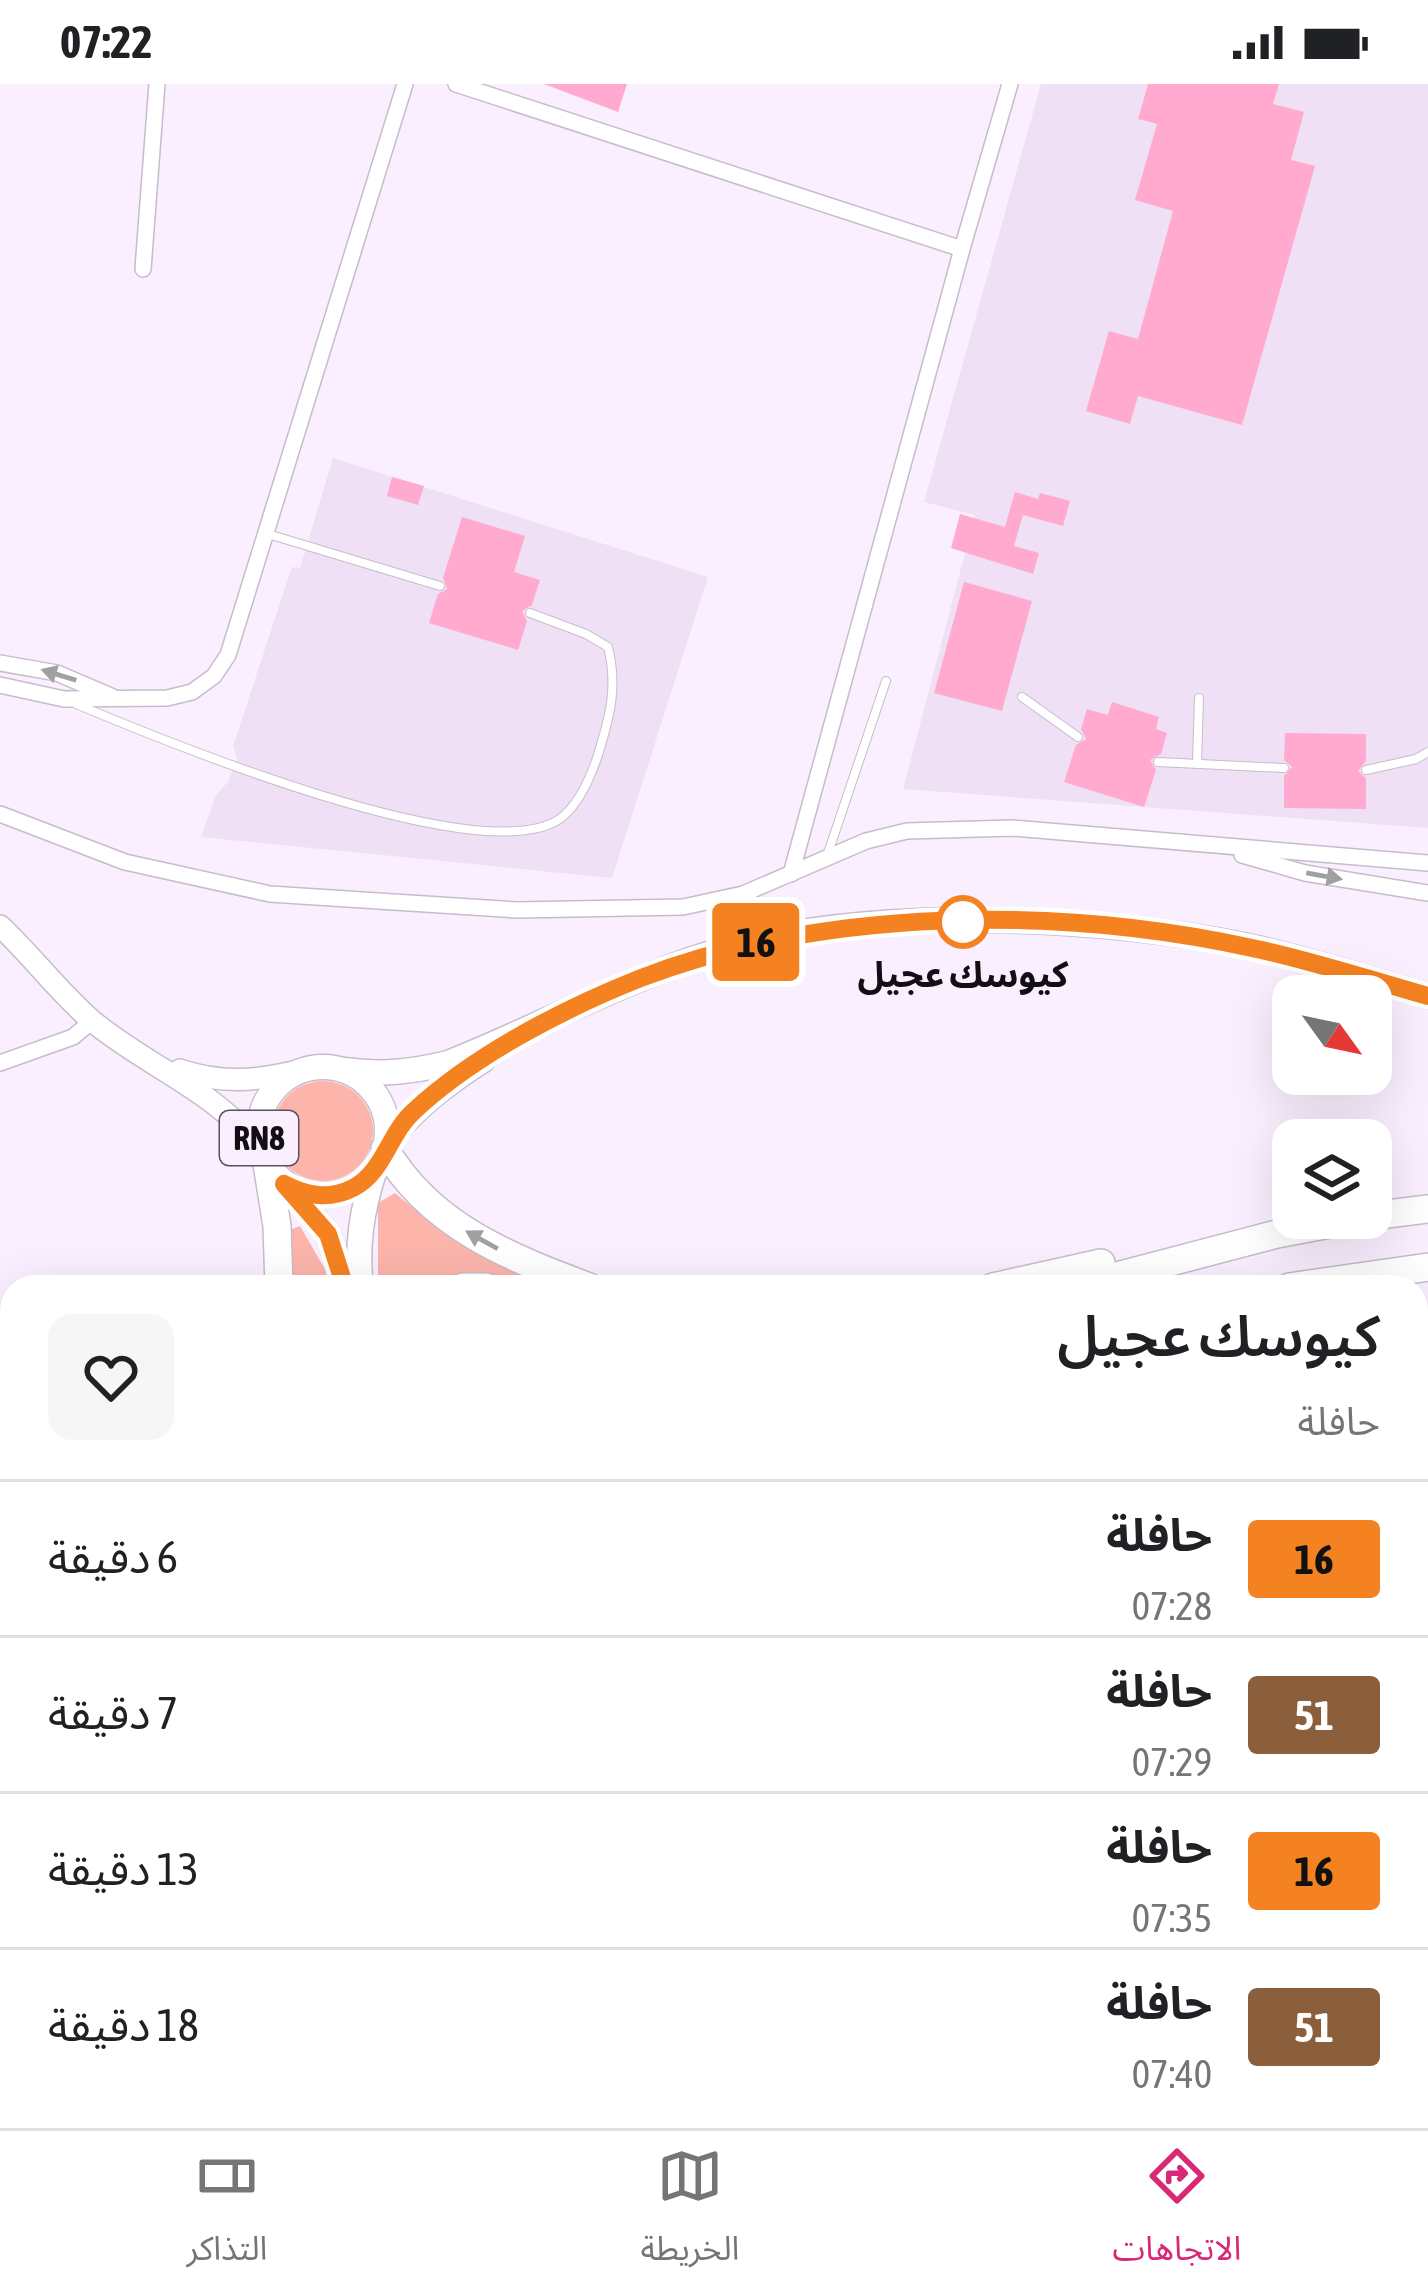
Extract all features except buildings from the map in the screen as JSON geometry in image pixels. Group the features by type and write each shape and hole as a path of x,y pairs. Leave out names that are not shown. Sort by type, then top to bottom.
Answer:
{"highway":[{"path":"382,1154 436,1213 558,1275"},
{"name":"RN8","path":"271,1166 279,1275"},
{"path":"1392,1213 1428,1209"},
{"path":"1048,1275 1272,1235"},
{"path":"1121,1275 1272,1235"},
{"path":"1372,1275 1428,1267"}],"main road":[{"name":"RN8","path":"341,1275 328,1234 271,1166 261,1112 282,1081 313,1067 380,1075 448,1063 536,1028 622,986 737,946 824,931 976,921 1165,932 1255,948 1428,996"},
{"path":"0,926 92,1021 240,1122 271,1166"},
{"name":"RN8","path":"271,1166 302,1193 322,1196 359,1185 410,1114 444,1085 536,1028"},
{"path":"151,1059 196,1076 229,1081 298,1072"},
{"path":"344,1070 374,1090 383,1106 382,1154 362,1211 360,1275"}],"street":[{"path":"143,269 157,84"},
{"path":"0,685 64,698 116,698 179,695 214,676 238,634 405,84"},
{"path":"456,84 962,248"},
{"path":"791,874 1010,84"},
{"path":"0,663 57,673 116,698"},
{"path":"0,814 125,862 198,881 270,894 517,910 683,908 742,894 886,836 952,827 1428,862"},
{"path":"1223,848 1305,873 1428,893"},
{"path":"0,1063 73,1037 92,1021"}],"lane":[{"path":"268,534 440,586"},
{"path":"64,698 234,766 335,799 408,818 503,833 534,828 560,818 592,773 613,709 615,675 608,647 530,614"},
{"path":"827,857 886,681"},
{"path":"1022,697 1078,737"},
{"path":"1197,764 1199,698"},
{"path":"1366,770 1428,752"},
{"path":"1158,762 1284,768"}],"shaded area":[{"path":"1041,84 1428,84 1428,828 903,789 975,515 924,502"},
{"path":"333,458 708,577 612,878 201,837 216,795 228,782 237,758 233,746 292,567 300,568"},
{"path":"323,1081 342,1085 358,1096 369,1112 373,1131 369,1150 358,1166 342,1177 323,1181 304,1177 288,1166 277,1150 273,1131 277,1112 288,1096 304,1085"},
{"path":"395,1193 424,1217 542,1275 378,1275 378,1203"},
{"path":"300,1226 328,1275 290,1275 287,1231"}],"bus line":[{"name":"16","path":"343,1275 328,1234 284,1184 322,1196 359,1185 374,1172 387,1142 410,1114 444,1085 536,1028 622,986 737,946 824,931 976,921 1120,928 1255,948 1428,996"}],"place":[{"name":"كيوسك عجيل","path":"963,922"}]}
